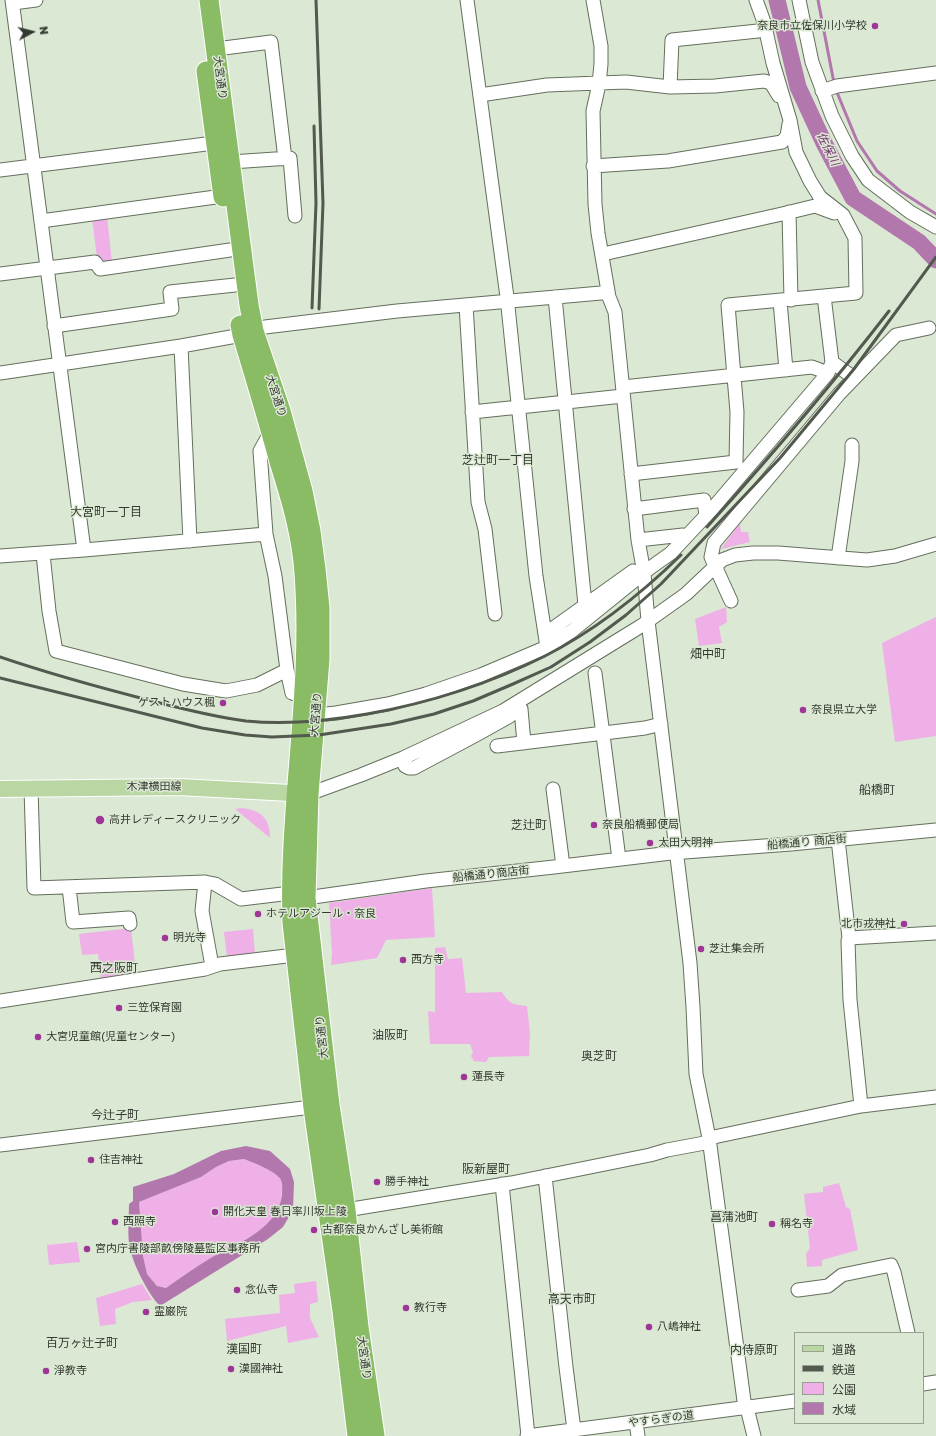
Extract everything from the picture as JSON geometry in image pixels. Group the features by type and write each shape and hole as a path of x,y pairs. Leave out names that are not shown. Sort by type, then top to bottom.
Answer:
{"highway":[{"name":"大宮通り","path":"198,0 222,142 231,162 249,305 248,333 281,411 303,491 311,531 320,608 320,659 316,715 302,794"},
{"name":"大宮通り","path":"210,0 216,49 222,142 222,196 235,285 271,431 289,494 298,532 304,572 306,606 302,794 295,955 321,1106 346,1210 359,1327 375,1436"},
{"name":"大宮通り","path":"298,895 342,1312 357,1436"}],"main road":[{"name":"木津横田線","path":"0,789 179,787 302,794"}],"street":[{"path":"36,0 12,2 84,550"},
{"path":"467,0 508,301 536,576 548,647"},
{"path":"593,0 601,46 599,84 593,111 593,166 598,232 609,297"},
{"path":"631,474 736,462 737,412 728,306 856,293 855,238 843,215 820,197 810,181 796,152 790,120 773,63 765,27 756,0"},
{"path":"799,0 812,62 832,116 849,150 868,180 910,212 936,227"},
{"path":"670,87 672,40 758,31 765,27"},
{"path":"216,49 271,42 285,159"},
{"path":"822,91 837,86 936,73"},
{"path":"480,95 547,85 626,82 670,87 716,86 764,81 771,83 774,87 790,120 787,136 782,142 668,161 593,166"},
{"path":"0,170 222,142"},
{"path":"231,162 290,158 295,216"},
{"path":"41,221 222,196"},
{"path":"602,254 815,206 843,215"},
{"path":"786,370 786,300 789,212"},
{"path":"0,274 95,262 100,269 230,250"},
{"path":"54,326 172,309 170,292 235,285"},
{"path":"0,373 181,346 248,333 265,327 397,311 508,301 601,293 605,293 609,297 613,303 615,312 634,509 643,568 648,621 690,963 696,1074 710,1140 734,1335 744,1401 754,1436"},
{"path":"545,634 621,581 671,553 706,516 830,368 824,296"},
{"path":"555,297 585,605"},
{"path":"466,305 478,502 485,529 495,614"},
{"path":"731,601 711,557 714,543 839,394 896,335 929,328"},
{"path":"181,346 190,541"},
{"path":"472,412 566,403 623,391 812,367 830,368 854,378"},
{"path":"271,431 260,451 267,545 275,576 287,670 292,693 303,697"},
{"path":"838,558 852,461 852,446"},
{"path":"634,509 704,500 706,516"},
{"path":"0,556 43,554 266,534"},
{"path":"638,540 683,535 684,539"},
{"path":"302,794 361,776 503,711 648,621 686,594 722,560 735,555 778,553 867,560 895,556 936,544"},
{"path":"43,554 49,610 56,651 183,684 226,691 257,685 287,670"},
{"path":"316,715 336,714 388,704 426,694 481,675 548,647 572,631 643,568"},
{"path":"595,673 619,860"},
{"path":"403,758 405,766 414,768 494,726 554,689"},
{"path":"521,709 524,743"},
{"path":"497,746 645,728 661,724"},
{"path":"31,788 34,888 205,882 202,911 212,966"},
{"path":"553,789 563,866"},
{"name":"船橋通り 商店街","path":"677,852 838,840 936,830"},
{"path":"838,840 849,938 850,1000 861,1106"},
{"name":"船橋通り商店街","path":"205,882 215,884 241,899 298,895 619,860 677,852"},
{"path":"69,887 73,922 129,918 130,924"},
{"path":"849,938 936,933"},
{"path":"0,1000 205,969 212,966 295,955"},
{"path":"346,1210 545,1176 650,1154 861,1106 936,1097"},
{"path":"0,1145 321,1106"},
{"path":"545,1176 574,1430"},
{"path":"502,1184 528,1436"},
{"path":"798,1290 828,1286 842,1275 891,1265 894,1272 908,1332"},
{"path":"924,1384 936,1382"},
{"name":"やすらぎの道","path":"528,1436 794,1401"},
{"path":"636,1422 638,1436"}],"green space":[{"path":"107,216 112,263 106,263 97,258 92,218"},
{"path":"740,523 741,532 748,532 750,542 721,549"},
{"path":"726,607 727,622 719,627 722,643 699,646 695,619"},
{"path":"936,617 936,736 895,742 882,643"},
{"path":"241,808 254,811 263,816 270,831 270,838 235,809"},
{"path":"432,888 435,937 386,940 377,958 331,965 332,953 329,903"},
{"path":"131,928 136,974 101,979 98,954 82,955 79,934"},
{"path":"253,929 255,955 227,957 224,932"},
{"path":"445,947 448,959 462,958 466,993 502,992 512,1003 527,1006 530,1033 529,1056 489,1057 486,1062 474,1061 471,1056 473,1052 470,1044 430,1044 428,1011 435,1012 435,948"},
{"path":"244,1159 270,1170 281,1180 281,1198 278,1209 272,1219 253,1235 192,1269 166,1288 157,1286 147,1274 143,1256 139,1202 201,1177 216,1167 229,1161"},
{"path":"839,1183 846,1207 850,1209 858,1250 822,1260 822,1266 807,1267 806,1254 810,1248 804,1194 823,1192 823,1187"},
{"path":"77,1242 80,1262 49,1265 47,1245"},
{"path":"316,1281 318,1302 310,1304 310,1318 319,1337 288,1343 286,1326 227,1341 225,1319 280,1313 279,1295 295,1293 294,1284"},
{"path":"142,1284 152,1300 133,1302 115,1309 116,1324 100,1326 96,1298"}],"water":[{"path":"246,1146 270,1151 290,1169 294,1182 293,1210 283,1227 268,1239 160,1306 155,1301 142,1278 134,1262 130,1248 128,1232 129,1204 133,1201 133,1187 174,1174 221,1151","holes":["244,1159 270,1170 281,1180 282,1195 279,1207 272,1218 264,1227 254,1234 192,1269 166,1288 157,1286 147,1274 143,1256 139,1202 201,1177 216,1167 229,1161"]}],"waterway":[{"name":"佐保川","path":"777,0 798,87 824,143 853,198 919,242 936,260"},
{"path":"818,0 834,83"},
{"path":"836,90 857,141 877,171 900,191 936,214"}],"railway":[{"path":"316,0 323,203 319,309"},
{"path":"312,308 316,203 314,126"},
{"path":"0,678 202,728 245,735 272,737 319,735 391,724 434,714 473,701 551,667 590,642 626,615 661,584 780,458 854,369 936,257"},
{"path":"707,527 800,421 889,311"},
{"path":"0,657 114,691 210,715 246,721 276,723 322,720 352,716 436,698 480,684 545,656 581,635 617,610 634,597 681,555"}],"place":[{"name":"奈良市立佐保川小学校","path":"875,26"},
{"name":"ゲストハウス楓","path":"223,703"},
{"name":"奈良県立大学","path":"803,710"},
{"name":"高井レディースクリニック","path":"100,820"},
{"name":"奈良船橋郵便局","path":"594,825"},
{"name":"太田大明神","path":"650,843"},
{"name":"ホテルアジール・奈良","path":"258,914"},
{"name":"北市戎神社","path":"904,924"},
{"name":"明光寺","path":"165,938"},
{"name":"芝辻集会所","path":"701,949"},
{"name":"西方寺","path":"403,960"},
{"name":"三笠保育園","path":"119,1008"},
{"name":"大宮児童館(児童センター)","path":"38,1037"},
{"name":"蓮長寺","path":"464,1077"},
{"name":"住吉神社","path":"91,1160"},
{"name":"勝手神社","path":"377,1182"},
{"name":"開化天皇 春日率川坂上陵","path":"215,1212"},
{"name":"西照寺","path":"115,1222"},
{"name":"稱名寺","path":"772,1224"},
{"name":"古都奈良かんざし美術館","path":"314,1230"},
{"name":"宮内庁書陵部畝傍陵墓監区事務所","path":"87,1249"},
{"name":"念仏寺","path":"237,1290"},
{"name":"教行寺","path":"406,1308"},
{"name":"霊巌院","path":"146,1312"},
{"name":"八嶋神社","path":"649,1327"},
{"name":"漢國神社","path":"231,1369"},
{"name":"淨教寺","path":"46,1371"}],"district":[{"name":"芝辻町一丁目","path":"498,460"},
{"name":"大宮町一丁目","path":"106,512"},
{"name":"畑中町","path":"708,654"},
{"name":"船橋町","path":"877,790"},
{"name":"芝辻町","path":"529,825"},
{"name":"西之阪町","path":"114,968"},
{"name":"油阪町","path":"390,1035"},
{"name":"奥芝町","path":"599,1056"},
{"name":"今辻子町","path":"115,1115"},
{"name":"阪新屋町","path":"486,1169"},
{"name":"菖蒲池町","path":"734,1217"},
{"name":"高天市町","path":"572,1299"},
{"name":"百万ヶ辻子町","path":"82,1343"},
{"name":"漢国町","path":"244,1349"},
{"name":"内侍原町","path":"754,1350"}]}
